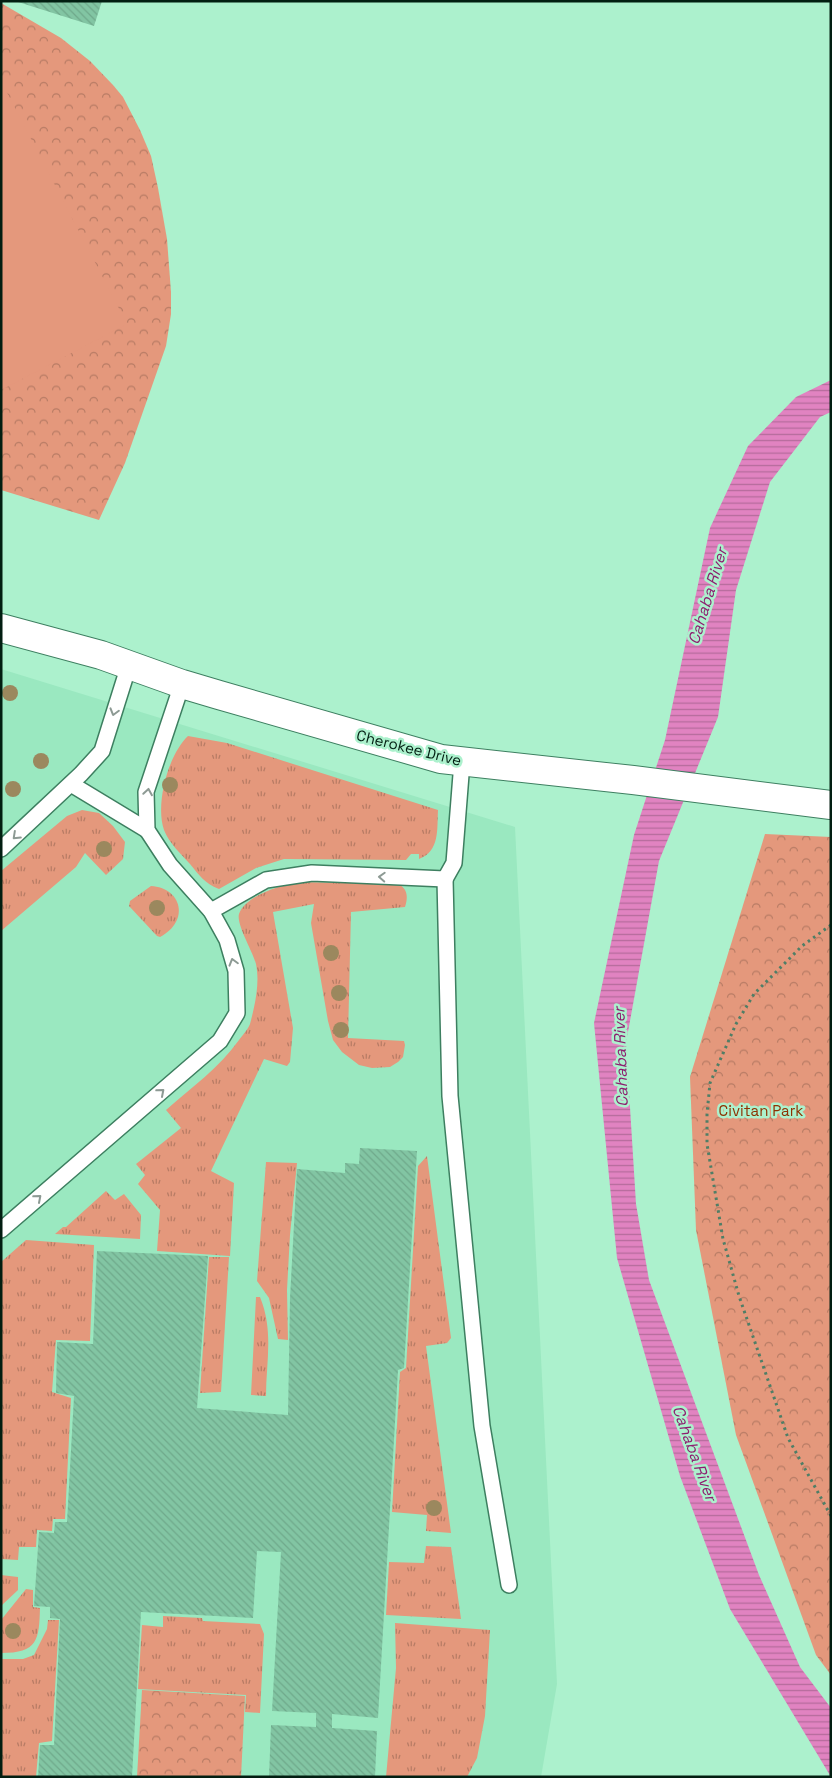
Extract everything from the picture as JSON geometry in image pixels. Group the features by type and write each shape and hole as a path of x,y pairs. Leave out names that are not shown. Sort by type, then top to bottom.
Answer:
{"street":[{"name":"Cherokee Drive","path":"1,628 101,655 182,684 441,759 634,780 831,805"}],"lane":[{"path":"1,849 102,751 129,665"},
{"path":"147,830 146,792 182,684"},
{"path":"210,911 266,880 312,874 438,879 454,863 462,762"},
{"path":"1,1230 220,1041 237,1013 236,971 227,940 210,911 170,865 147,830 70,784"},
{"path":"438,879 450,1096 482,1426 509,1585"}],"path":[{"path":"831,925 802,946 754,994 736,1024 710,1083 707,1121 708,1144 724,1239 739,1296 788,1438 831,1516"}],"shaded area":[{"path":"1,669 515,827 557,1684 541,1777 1,1777"}],"green space":[{"path":"1,3 61,38 90,61 113,85 123,97 140,130 151,156 158,188 167,239 171,292 171,314 166,346 125,463 99,520 1,490"},
{"path":"1,81 127,324 1,390"},
{"path":"188,736 227,743 438,810 437,832 434,845 431,851 419,859 419,854 411,854 406,860 284,859 256,868 219,889 203,879 176,848 164,830 161,807 165,780 175,755"},
{"path":"82,810 99,813 113,826 125,842 123,859 106,875 85,853 76,867 1,931 1,871 67,816"},
{"name":"Civitan Park","path":"765,834 831,837 831,1675 816,1655 736,1435 696,1230 690,1077"},
{"path":"297,882 399,884 406,891 405,907 351,912 348,1038 404,1041 403,1057 390,1067 372,1068 359,1065 342,1052 333,1040 328,1021 311,923 314,904 273,912 293,1028 290,1062 287,1066 264,1059 211,1171 234,1183 230,1256 157,1251 160,1210 138,1184 145,1175 136,1164 181,1128 166,1110 223,1059 250,1024 256,994 257,971 240,924 239,914 243,907 264,892"},
{"path":"151,886 162,888 170,893 178,906 179,914 176,923 160,937 129,906 130,901"},
{"path":"427,1156 451,1338 447,1343 426,1346 451,1533 426,1531 427,1515 392,1512 400,1372 406,1368 418,1166"},
{"path":"266,1162 297,1163 287,1290 288,1340 278,1339 269,1298 257,1281"},
{"path":"106,1191 115,1200 124,1194 141,1215 140,1239 55,1234 63,1227 66,1227"},
{"path":"26,1240 94,1245 90,1341 56,1340 52,1392 71,1398 65,1519 53,1519 52,1531 37,1530 36,1547 19,1547 18,1560 1,1559 1,1262"},
{"path":"209,1257 229,1257 221,1392 200,1393"},
{"path":"256,1297 260,1297 267,1322 266,1396 251,1395"},
{"path":"426,1546 451,1547 461,1619 386,1615 389,1562 424,1563"},
{"path":"1,1575 18,1577 18,1590 1,1606"},
{"path":"26,1589 33,1590 33,1607 40,1608 37,1636 29,1647 23,1650 1,1653 1,1620"},
{"path":"163,1616 202,1618 203,1621 260,1624 264,1634 260,1713 245,1712 246,1695 138,1689 142,1625 163,1627"},
{"path":"48,1620 59,1620 52,1741 39,1743 36,1777 1,1777 1,1659 23,1659 34,1655 47,1629"},
{"path":"395,1623 490,1630 485,1716 477,1758 467,1777 386,1777 396,1668"},
{"path":"142,1690 245,1696 241,1777 137,1777"}],"water":[{"name":"Cahaba River","path":"831,380 831,412 820,417 770,482 736,590 718,717 659,861 626,1043 636,1204 649,1280 759,1575 800,1667 831,1708 831,1777 730,1609 680,1476 617,1258 594,1023 634,835 665,740 710,528 748,446 796,397"}],"building":[{"path":"15,1 102,1 94,26"},
{"path":"360,1148 417,1151 404,1368 398,1370 378,1718 332,1714 332,1728 377,1731 375,1777 269,1777 271,1725 316,1727 316,1713 272,1711 281,1552 257,1551 253,1618 141,1612 132,1777 38,1777 40,1745 54,1745 60,1619 50,1618 50,1607 34,1606 39,1532 54,1533 55,1522 67,1522 74,1396 56,1393 57,1342 93,1344 97,1251 208,1256 197,1408 288,1415 290,1298 297,1169 345,1173 345,1163 359,1164"}]}
